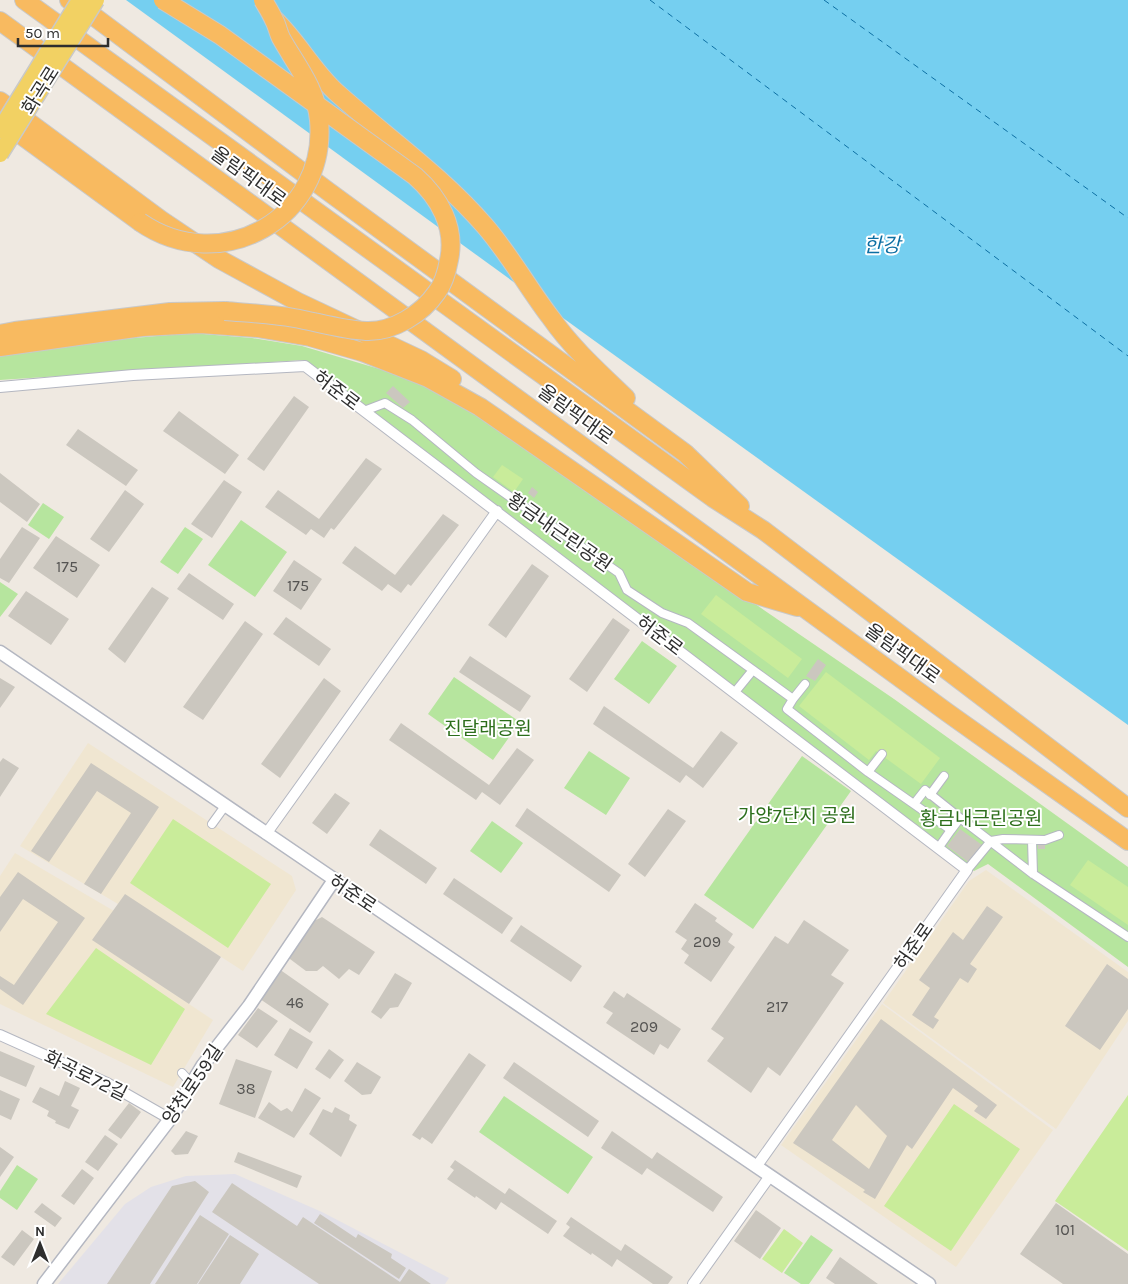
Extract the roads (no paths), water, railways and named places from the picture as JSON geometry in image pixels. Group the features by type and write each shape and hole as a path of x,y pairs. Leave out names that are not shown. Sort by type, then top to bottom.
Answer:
{"highway":[{"name":"올림픽대로","path":"24,0 712,498 764,530 1128,808"},
{"path":"69,0 84,9 329,192 685,453"},
{"path":"0,334 170,312 225,311 274,315 367,331 388,327 407,320 425,307 438,292 448,266 450,253 449,235 446,218 438,201 427,187 415,176 220,35 163,0"},
{"path":"0,120 140,222 174,239 201,243 231,242 259,232 284,215 301,194 312,173 319,148 319,120 313,92 280,36 275,20 263,0"},
{"path":"275,20 289,34 315,71 335,91 434,173 463,202 512,260 569,342 764,530"},
{"name":"올림픽대로","path":"0,21 948,713 1128,841"},
{"path":"0,101 161,220 219,259 298,302 421,360 507,416 532,443"},
{"path":"0,347 142,327 200,324 257,328 310,337 362,352 428,378 480,407 747,592 810,611"}],"main road":[{"name":"화곡로","path":"0,130 80,0"},
{"name":"화곡로","path":"0,154 96,0"}],"street":[{"name":"허준로","path":"0,387 143,374 305,366 967,870 756,1166"},
{"name":"황금내근린공원","path":"364,411 385,403 412,420 476,473 619,573 627,590 662,613 688,623 793,699"},
{"path":"266,834 497,511"},
{"name":"허준로","path":"0,652 929,1284"},
{"path":"735,692 753,670"},
{"path":"805,684 787,709 868,772 951,830"},
{"path":"868,772 877,756"},
{"path":"930,794 944,776"},
{"path":"914,804 925,790 1033,874 1128,937"},
{"path":"212,824 225,806"},
{"path":"939,847 960,818"},
{"path":"967,870 991,842 1003,840 1045,840 1059,835"},
{"path":"1032,840 1033,874"},
{"name":"양천로59길","path":"44,1284 170,1119 203,1065 249,1006 334,880"},
{"name":"화곡로72길","path":"0,1035 108,1083 170,1119"},
{"path":"182,1074 192,1084"},
{"path":"693,1284 770,1176"}],"water":[{"name":"한강","path":"126,0 1128,0 1128,725 592,339"}],"park label":[{"name":"진달래공원","path":"488,728"},
{"name":"가양7단지 공원","path":"797,815"}]}
